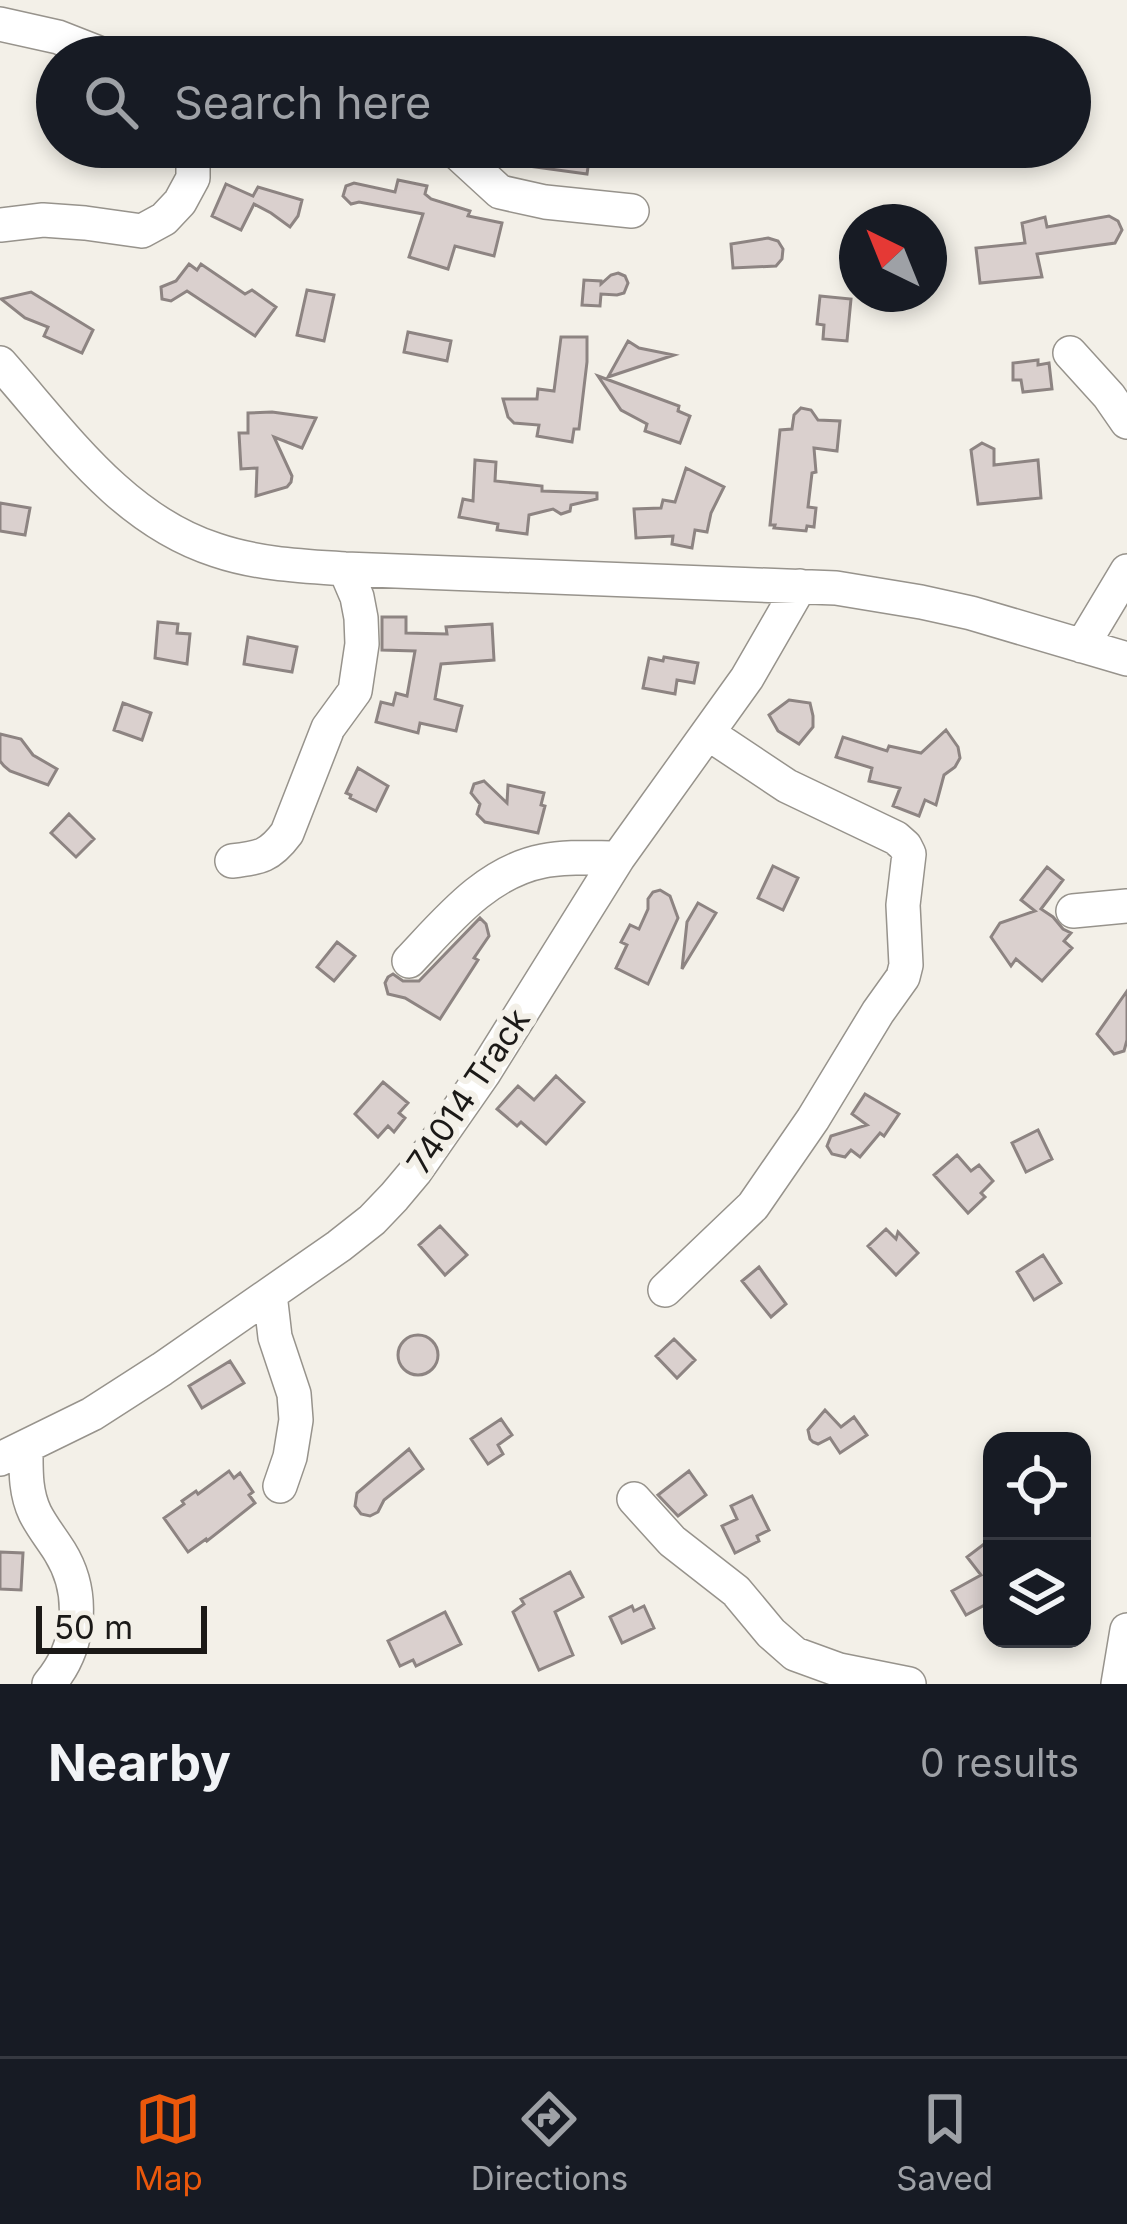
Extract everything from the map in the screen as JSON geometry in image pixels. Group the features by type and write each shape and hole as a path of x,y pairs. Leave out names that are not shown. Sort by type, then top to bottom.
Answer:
{"street":[{"path":"0,24 54,36"},
{"path":"0,225 43,220 142,232 180,202 193,168"},
{"path":"474,168 500,192 632,212"},
{"path":"1070,353 1127,422"},
{"path":"0,363 134,508 187,540 250,559 345,568 836,588 921,602 1127,659"},
{"path":"232,861 265,856 287,833 328,728 356,691 362,617 345,568"},
{"path":"1082,646 1127,571"},
{"name":"74014 Track","path":"13,1454 92,1414 372,1220 415,1172 484,1073 618,858 747,678 800,586"},
{"path":"665,1290 753,1207 903,977 906,965 903,905 909,854 905,846 765,773 709,734"},
{"path":"409,961 496,878 540,861 618,858"},
{"path":"1073,911 1127,906"},
{"path":"270,1294 275,1337 294,1394 296,1420 280,1486"},
{"path":"13,1454 35,1514 69,1570 76,1597 70,1651 49,1684"},
{"path":"634,1499 672,1541 736,1591 795,1654 831,1677 908,1684"},
{"path":"1118,1684 1127,1630"}],"building":[{"path":"543,168 588,168 587,174"},
{"path":"398,180 427,186 425,194 431,199 470,211 468,216 502,223 494,256 455,246 448,269 409,257 423,214 351,204 343,196 346,186 354,183 395,192"},
{"path":"226,184 253,196 258,187 302,200 298,216 290,227 254,204 241,230 212,216"},
{"path":"1109,216 1122,230 1115,243 1037,254 1042,277 980,283 976,248 1025,243 1022,223 1045,217 1047,227"},
{"path":"768,238 783,249 776,266 733,268 731,244"},
{"path":"189,264 197,270 201,264 245,294 252,290 276,307 255,336 187,291 171,301 162,299 161,287 176,281"},
{"path":"618,273 628,283 624,293 601,294 600,306 582,305 584,280 601,284"},
{"path":"307,290 334,295 324,341 297,335"},
{"path":"31,292 93,330 82,353 44,336 48,327 25,318 1,299"},
{"path":"820,296 839,298 839,312 850,312 847,341 823,339 824,325 817,324"},
{"path":"408,332 451,341 447,361 404,352"},
{"path":"561,337 587,337 579,429 574,429 572,442 537,436 539,425 514,423 503,399 537,399 538,389 554,391"},
{"path":"628,341 639,348 674,355 608,377"},
{"path":"1038,360 1038,365 1049,363 1052,389 1023,392 1021,380 1013,380 1013,363"},
{"path":"598,376 679,406 678,411 690,416 680,443 645,431 647,424 621,410"},
{"path":"801,408 811,410 818,420 840,421 837,451 814,448 816,472 812,473 808,507 816,508 814,527 807,526 806,531 770,525 780,430 792,429 794,415"},
{"path":"248,413 316,418 302,448 274,437 291,482 256,496 257,468 241,469 239,433 248,433"},
{"path":"982,443 994,449 994,465 1038,460 1041,498 978,504 971,450"},
{"path":"475,460 496,462 495,481 542,486 542,491 597,493 597,499 571,505 570,511 561,514 553,509 529,515 527,534 497,530 498,524 459,517 463,499 473,501"},
{"path":"686,468 724,487 707,532 695,530 692,548 672,544 673,536 636,538 634,509 661,508 663,500 675,502"},
{"path":"0,503 30,508 25,535 0,531"},
{"path":"382,617 406,617 406,633 447,634 446,627 492,624 494,660 441,664 435,699 462,706 456,731 420,723 418,733 376,722 381,702 393,705 396,693 407,696 415,651 382,650"},
{"path":"158,622 178,624 177,633 190,634 187,664 155,658"},
{"path":"248,637 297,647 292,672 244,664"},
{"path":"664,657 698,663 694,683 677,680 675,694 643,688 649,658 663,661"},
{"path":"789,700 810,703 813,716 813,727 799,744 778,731 769,715"},
{"path":"123,703 151,713 142,740 114,730"},
{"path":"946,730 960,758 944,775 936,805 925,800 919,816 893,806 900,788 869,781 872,768 836,757 843,737 887,751 889,746 921,753"},
{"path":"0,734 21,739 33,755 57,769 48,785 4,766"},
{"path":"358,768 388,786 376,811 346,793"},
{"path":"484,781 507,803 508,785 544,793 538,833 485,822 477,814 480,804 471,793 474,784"},
{"path":"69,814 94,839 76,857 51,833"},
{"path":"773,866 798,878 783,910 758,898"},
{"path":"1047,867 1063,880 1041,909 1071,933 1064,941 1072,948 1042,981 1016,959 1011,966 991,937 1000,923 1035,911 1021,900"},
{"path":"660,890 670,896 678,918 648,984 616,968 630,925 639,929 648,899"},
{"path":"698,903 716,913 682,969 687,922"},
{"path":"480,918 489,936 440,1019 405,998 388,994 388,977 393,974 403,981 419,981"},
{"path":"337,942 355,956 334,981 317,967"},
{"path":"1127,991 1127,1040 1124,1051 1114,1054 1097,1034"},
{"path":"556,1076 584,1102 546,1144 497,1109 518,1086 534,1100"},
{"path":"383,1082 408,1103 399,1113 405,1118 394,1132 388,1126 378,1137 355,1114"},
{"path":"865,1094 899,1114 884,1136 880,1133 860,1157 851,1150 845,1157 832,1154 827,1146 831,1136 867,1125 852,1114"},
{"path":"1038,1130 1052,1159 1026,1172 1012,1143"},
{"path":"957,1155 971,1171 979,1165 993,1181 968,1213 934,1175"},
{"path":"440,1226 467,1255 445,1275 419,1245"},
{"path":"886,1229 896,1239 898,1232 918,1253 896,1275 868,1246"},
{"path":"1043,1255 1061,1283 1034,1300 1017,1272"},
{"path":"759,1267 786,1304 771,1317 742,1281"},
{"path":"418,1335 432,1341 438,1355 432,1369 418,1375 404,1369 398,1355 404,1341"},
{"path":"674,1339 695,1360 677,1378 656,1356"},
{"path":"230,1361 244,1383 202,1408 189,1386"},
{"path":"825,1410 841,1427 854,1417 867,1435 840,1453 830,1438 813,1442 808,1430"},
{"path":"501,1419 512,1435 498,1445 503,1454 488,1464 471,1439"},
{"path":"409,1449 423,1469 384,1500 378,1512 361,1514 355,1506 357,1493"},
{"path":"229,1471 234,1478 240,1473 255,1503 188,1552 164,1518"},
{"path":"689,1471 706,1495 678,1516 658,1495"},
{"path":"752,1496 769,1530 735,1553 722,1526 737,1519 731,1506"},
{"path":"983,1545 983,1606 966,1615 952,1591 981,1575 967,1557"},
{"path":"0,1552 23,1553 21,1590 0,1589"},
{"path":"570,1572 583,1597 555,1612 573,1655 539,1670 513,1612 524,1604 521,1599"},
{"path":"632,1606 634,1611 644,1606 654,1628 622,1643 610,1617"},
{"path":"445,1612 461,1644 416,1666 413,1660 400,1666 388,1641"}]}
